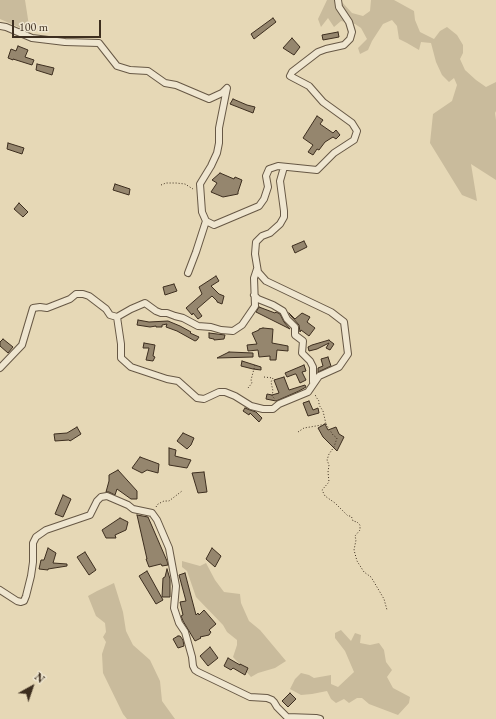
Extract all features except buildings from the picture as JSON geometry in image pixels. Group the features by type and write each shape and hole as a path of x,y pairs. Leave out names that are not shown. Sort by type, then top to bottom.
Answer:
{"street":[{"path":"0,26 32,38 64,42 99,43 116,66 130,70 148,71 165,83 176,85 209,99 222,93 227,88 219,128 217,153 200,184 202,212 206,221 214,225 259,206 264,199 268,187 266,176 269,169 278,166 317,170 334,153 354,140 357,131 352,123 323,102 308,86 290,76 292,72 318,52 344,45 350,38 352,32 349,22 339,7 338,0"},
{"path":"117,317 121,344 121,358 131,367 166,379 178,381 197,398 204,398 219,392 225,392 236,396 251,406 263,409 273,409 279,404 308,392 312,384 319,376 339,367 348,354 344,322 331,312 266,281 258,272 255,254 256,242 280,224 284,218 280,181 284,167"},
{"path":"188,273 206,221"},
{"path":"0,368 22,345 33,308 47,308 70,299 76,294 89,296 110,315 117,317 145,302 161,313 167,313 183,318 198,326 233,331 242,325 255,306 254,278 257,267"},
{"path":"254,295 258,300 273,305 283,311 287,319 295,327 295,335 303,340 302,353 310,361 313,367 312,384"},
{"path":"0,590 17,602 24,601 31,576 33,543 36,537 46,530 90,515 101,497 107,496 128,505 133,509 152,513 157,520 169,548 176,586 174,608 185,632 195,670 250,697 267,698 273,700 277,707 287,717 320,719"}],"path":[{"path":"161,186 166,183 176,182 185,184 201,197"},
{"path":"248,388 252,383 251,380 255,364"},
{"path":"264,377 273,378 271,382 274,391 272,396 279,404"},
{"path":"312,384 316,397 319,401 319,405 323,411 326,424 337,438 327,460 329,465 329,482 322,490 325,496 335,503 348,516 351,516 353,521 360,525 360,530 355,536 356,540 354,550 357,561 364,572 371,577 384,599 387,610"},
{"path":"298,432 304,428 326,424"},
{"path":"152,513 158,504 164,501 170,501 182,491"}],"shaded area":[{"path":"0,0 25,0 30,32 0,19"},
{"path":"327,0 340,0 352,13 363,16 370,11 371,0 394,0 414,11 415,20 420,32 434,39 440,31 447,27 457,35 463,45 463,53 460,59 465,70 486,87 496,82 496,180 471,164 477,201 462,195 430,143 433,114 452,101 457,85 454,78 449,82 442,75 436,62 431,43 421,42 419,50 399,39 397,26 392,20 383,24 368,50 360,54 358,48 367,39 361,28 355,24 341,21 334,27 328,18 321,27 318,19"},
{"path":"182,561 200,566 206,563 215,580 224,592 240,594 241,603 249,621 260,630 286,661 275,668 258,673 251,677 233,657 237,640 227,632 223,625 196,597 187,571 182,567"},
{"path":"114,583 123,612 126,631 133,645 150,660 160,681 162,701 175,719 127,719 123,714 103,673 102,654 106,642 103,637 106,632 105,623 96,616 88,596"},
{"path":"341,630 351,641 355,633 361,635 360,643 370,645 379,643 384,650 386,662 392,670 387,677 393,688 410,697 409,703 398,715 369,704 362,698 357,698 349,703 344,699 336,703 331,699 327,691 301,695 290,689 295,679 301,673 314,678 331,675 331,684 338,687 354,672 345,651 335,638 335,633"}]}
